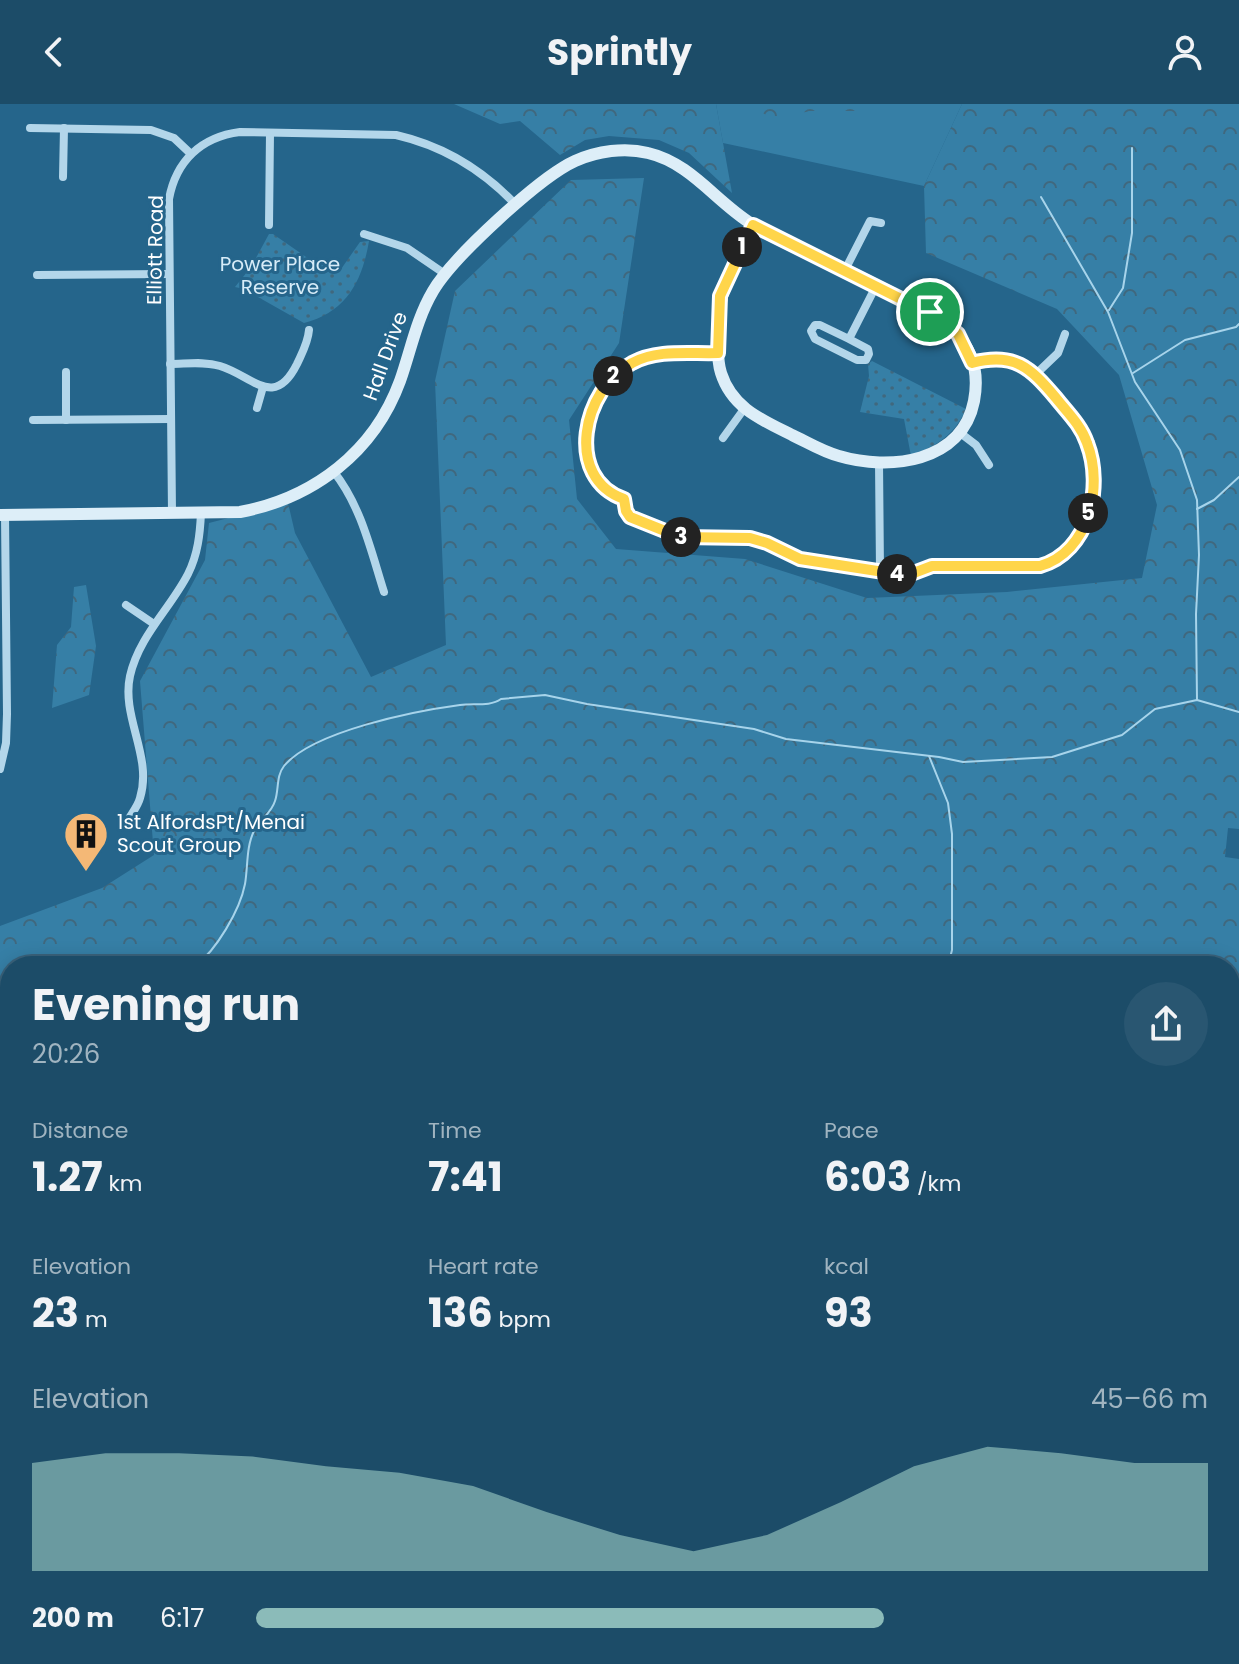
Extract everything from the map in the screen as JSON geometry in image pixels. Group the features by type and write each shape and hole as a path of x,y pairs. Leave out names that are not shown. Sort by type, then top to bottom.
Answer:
{"street":[{"path":"30,128 151,130 167,134 191,154 210,140 230,133 379,132 416,139 455,156 480,171 516,205"},
{"path":"63,177 64,128"},
{"path":"269,225 270,133"},
{"name":"Hall Drive","path":"3,515 240,512 278,502 314,486 354,455 385,415 402,376 417,325 445,274 556,171 578,159 603,152 628,150 669,160 753,225 945,322 963,341 972,363 974,399 968,418 959,432"},
{"name":"Elliott Road","path":"172,514 169,199 175,176 191,154"},
{"path":"845,270 870,221 881,223"},
{"path":"753,225 720,296 718,353 725,384 744,409 834,455 879,462 899,463 928,456 959,432 976,445 989,465"},
{"path":"364,234 407,248 445,274"},
{"path":"37,275 169,274"},
{"path":"849,339 876,286"},
{"path":"819,325 849,339 868,349 866,360 859,361 815,339 811,331 819,325"},
{"path":"170,364 216,365 263,387 276,388 289,379 308,341 309,330"},
{"path":"1036,374 1058,353 1065,334"},
{"path":"718,353 645,357 623,368 600,391 587,425 589,456 602,484 615,496 624,499 630,517 680,537 750,538 800,559 907,575 932,566 1040,566 1063,557 1076,544 1086,520 1093,488 1091,454 1079,426 1036,374 1024,366 996,359 972,363"},
{"path":"66,372 66,420"},
{"path":"257,408 263,387"},
{"path":"723,438 744,409"},
{"path":"33,420 171,419"},
{"path":"879,462 880,571"},
{"path":"334,472 364,529 384,592"},
{"path":"128,820 140,800 144,774 130,708 129,680 136,654 187,575 195,557 201,513"},
{"path":"0,769 6,743 3,515"},
{"path":"126,605 154,624"}],"green space":[{"path":"454,104 716,104 732,193 689,153 659,140 609,136 585,140 560,155 520,121 500,124"},
{"path":"716,104 962,104 924,186 723,143"},
{"path":"740,104 891,104 862,111 811,111 774,118"},
{"path":"962,104 1239,104 1239,829 1228,828 1225,857 1239,859 1239,956 0,956 0,926 102,888 154,855 140,681 205,560 209,523 288,503 295,533 371,677 446,645 435,381 455,291 571,180 644,178 619,343 569,420 577,499 616,549 745,559 867,598 1007,592 1142,578 1157,505 1119,375 1057,309 926,253 924,186"},
{"name":"Power Place Reserve","path":"269,234 309,259 339,272 360,242 369,241 362,270 350,293 331,311 304,323 235,287 251,267"},
{"path":"872,361 966,409 956,426 937,443 911,456 904,419 860,412 869,376 868,364"},
{"path":"86,585 96,646 89,695 52,708 57,645 71,627 74,587"}],"waterway":[{"path":"1109,310 1123,288 1132,233 1132,148"},
{"path":"1041,197 1108,312 1135,382 1180,450 1197,500 1197,700"},
{"path":"1133,373 1185,340 1239,324"},
{"path":"1197,509 1214,500 1239,477"},
{"path":"206,956 219,940 238,906 245,884 251,837 273,806 284,766 317,743 392,718 460,705 545,695 754,729 786,739 963,762 1052,757 1122,735 1155,709 1197,700 1239,712"},
{"path":"929,756 948,803 952,834 950,956"}],"place":[{"name":"1st AlfordsPt/Menai Scout Group","path":"86,873"}],"route":[{"path":"753,225 930,312 958,334 972,363 1001,359 1017,362 1030,370 1074,419 1087,440 1093,488 1086,520 1076,544 1056,561 1032,567 932,566 907,575 800,559 750,538 685,538 630,517 624,499 606,489 594,470 587,448 587,425 593,405 610,378 630,363 651,355 718,353 720,296 753,225"}]}
